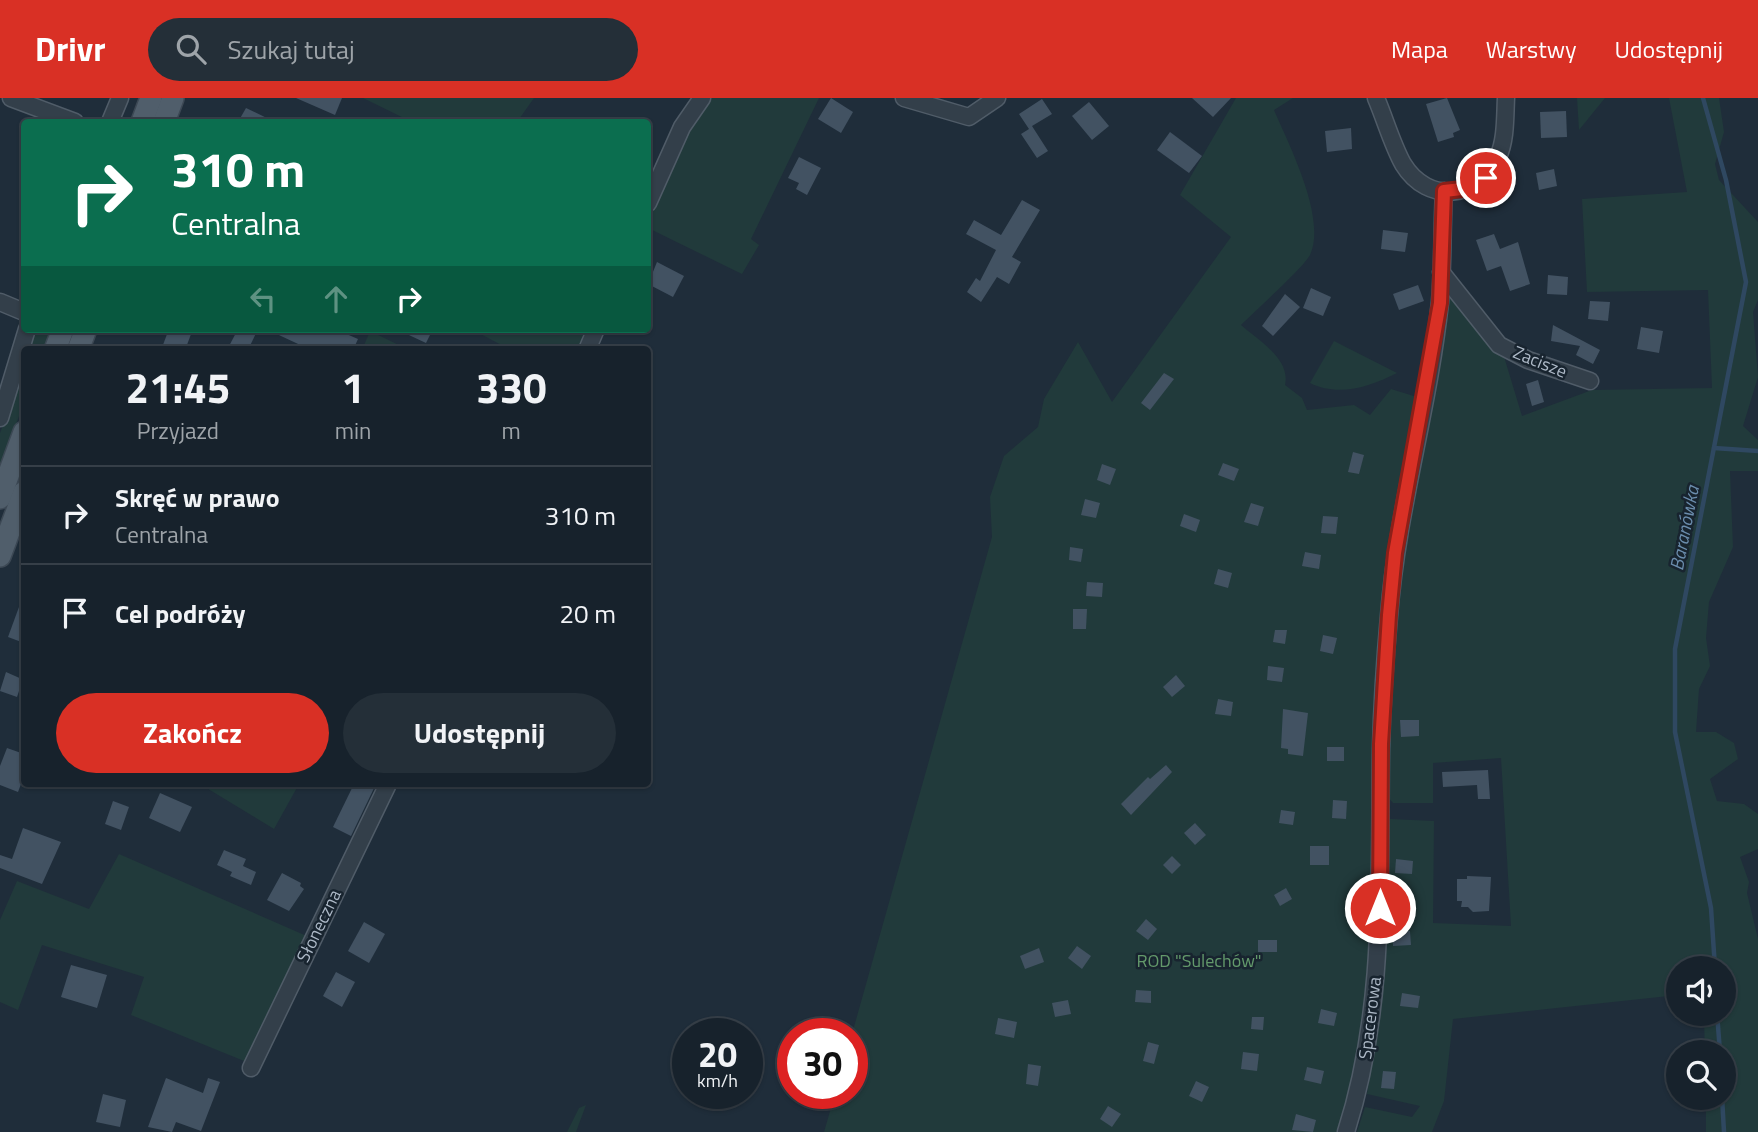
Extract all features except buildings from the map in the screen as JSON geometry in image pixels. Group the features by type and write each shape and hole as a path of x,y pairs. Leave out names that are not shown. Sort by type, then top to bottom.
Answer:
{"main road":[{"path":"143,119 151,98"},
{"path":"165,119 173,98"},
{"path":"0,498 21,440"},
{"path":"0,556 21,500"}],"street":[{"path":"11,98 67,119"},
{"path":"111,119 120,98"},
{"path":"651,197 682,127 702,98"},
{"path":"904,98 939,111 968,117 997,98"},
{"path":"1376,98 1404,165 1420,183 1444,191 1471,188 1486,178 1499,155 1506,98"},
{"name":"Spacerowa","path":"1346,1132 1362,1084 1373,1004 1380,908 1381,744 1395,553 1440,303 1444,191"},
{"name":"Zacisze","path":"1441,272 1499,345 1528,360 1590,381"},
{"path":"0,302 21,311"},
{"path":"0,418 21,349"},
{"name":"Słoneczna","path":"251,1068 387,787"}],"green space":[{"path":"363,98 534,98 519,119 406,119"},
{"path":"707,98 819,98 751,239 759,245 742,274 651,229 651,206 660,179 688,126"},
{"name":"ROD \"Sulechów\"","path":"1236,98 1293,98 1274,110 1304,182 1314,222 1314,240 1306,261 1241,325 1272,351 1283,367 1285,385 1302,398 1307,410 1354,405 1370,415 1391,389 1417,397 1399,488 1384,605 1368,974 1352,1094 1339,1132 824,1132 831,1109 868,1109 868,1018 857,1018 992,537 990,497 1004,456 1038,427 1044,399 1078,342 1112,402 1231,237 1180,195"},
{"path":"1577,98 1605,98 1579,130"},
{"path":"1669,98 1719,98 1724,132 1715,164 1719,180 1758,222 1758,300 1753,312 1758,377 1743,426 1758,440 1758,471 1730,471 1733,547 1709,602 1706,638 1710,666 1699,689 1696,732 1716,732 1734,743 1738,759 1710,779 1717,801 1744,804 1758,814 1758,849 1740,857 1749,882 1747,893 1758,939 1758,1132 1706,1132 1706,1110 1736,1110 1736,1040 1705,1040 1704,1026 1736,1026 1736,956 1666,956 1666,996 1453,1019 1444,1101 1432,1132 1357,1132 1365,1107 1412,1117 1420,1106 1367,1094 1383,960 1387,826 1390,819 1434,821 1433,923 1511,926 1501,758 1433,763 1433,803 1393,803 1387,796 1388,735 1401,565 1444,281 1502,350 1522,416 1592,390 1712,388 1708,290 1587,292 1582,199 1687,192"},
{"path":"35,333 50,333 45,346 31,346"},
{"path":"369,333 374,333 401,346 364,346"},
{"path":"479,333 590,333 584,346 503,346"},
{"path":"1334,341 1397,373 1365,386 1343,390 1310,383"},
{"path":"21,377 21,411 0,467 0,433"},
{"path":"205,787 297,787 274,829"},
{"path":"119,854 309,937 249,1063 131,1015 144,977 42,945 18,1010 0,1002 0,920 17,881 89,909"},
{"path":"586,1105 576,1132 567,1132 579,1108"}],"waterway":[{"name":"Baranówka","path":"1703,98 1726,180 1746,282 1675,649 1675,732 1711,908 1714,956"},
{"path":"1714,448 1758,451"},
{"name":"Baranówka","path":"1718,1026 1719,1040"},
{"name":"Baranówka","path":"1723,1110 1724,1132"}],"route":[{"path":"1380,908 1381,744 1389,615 1395,553 1440,303 1444,191 1456,192 1471,188 1486,178"}]}
